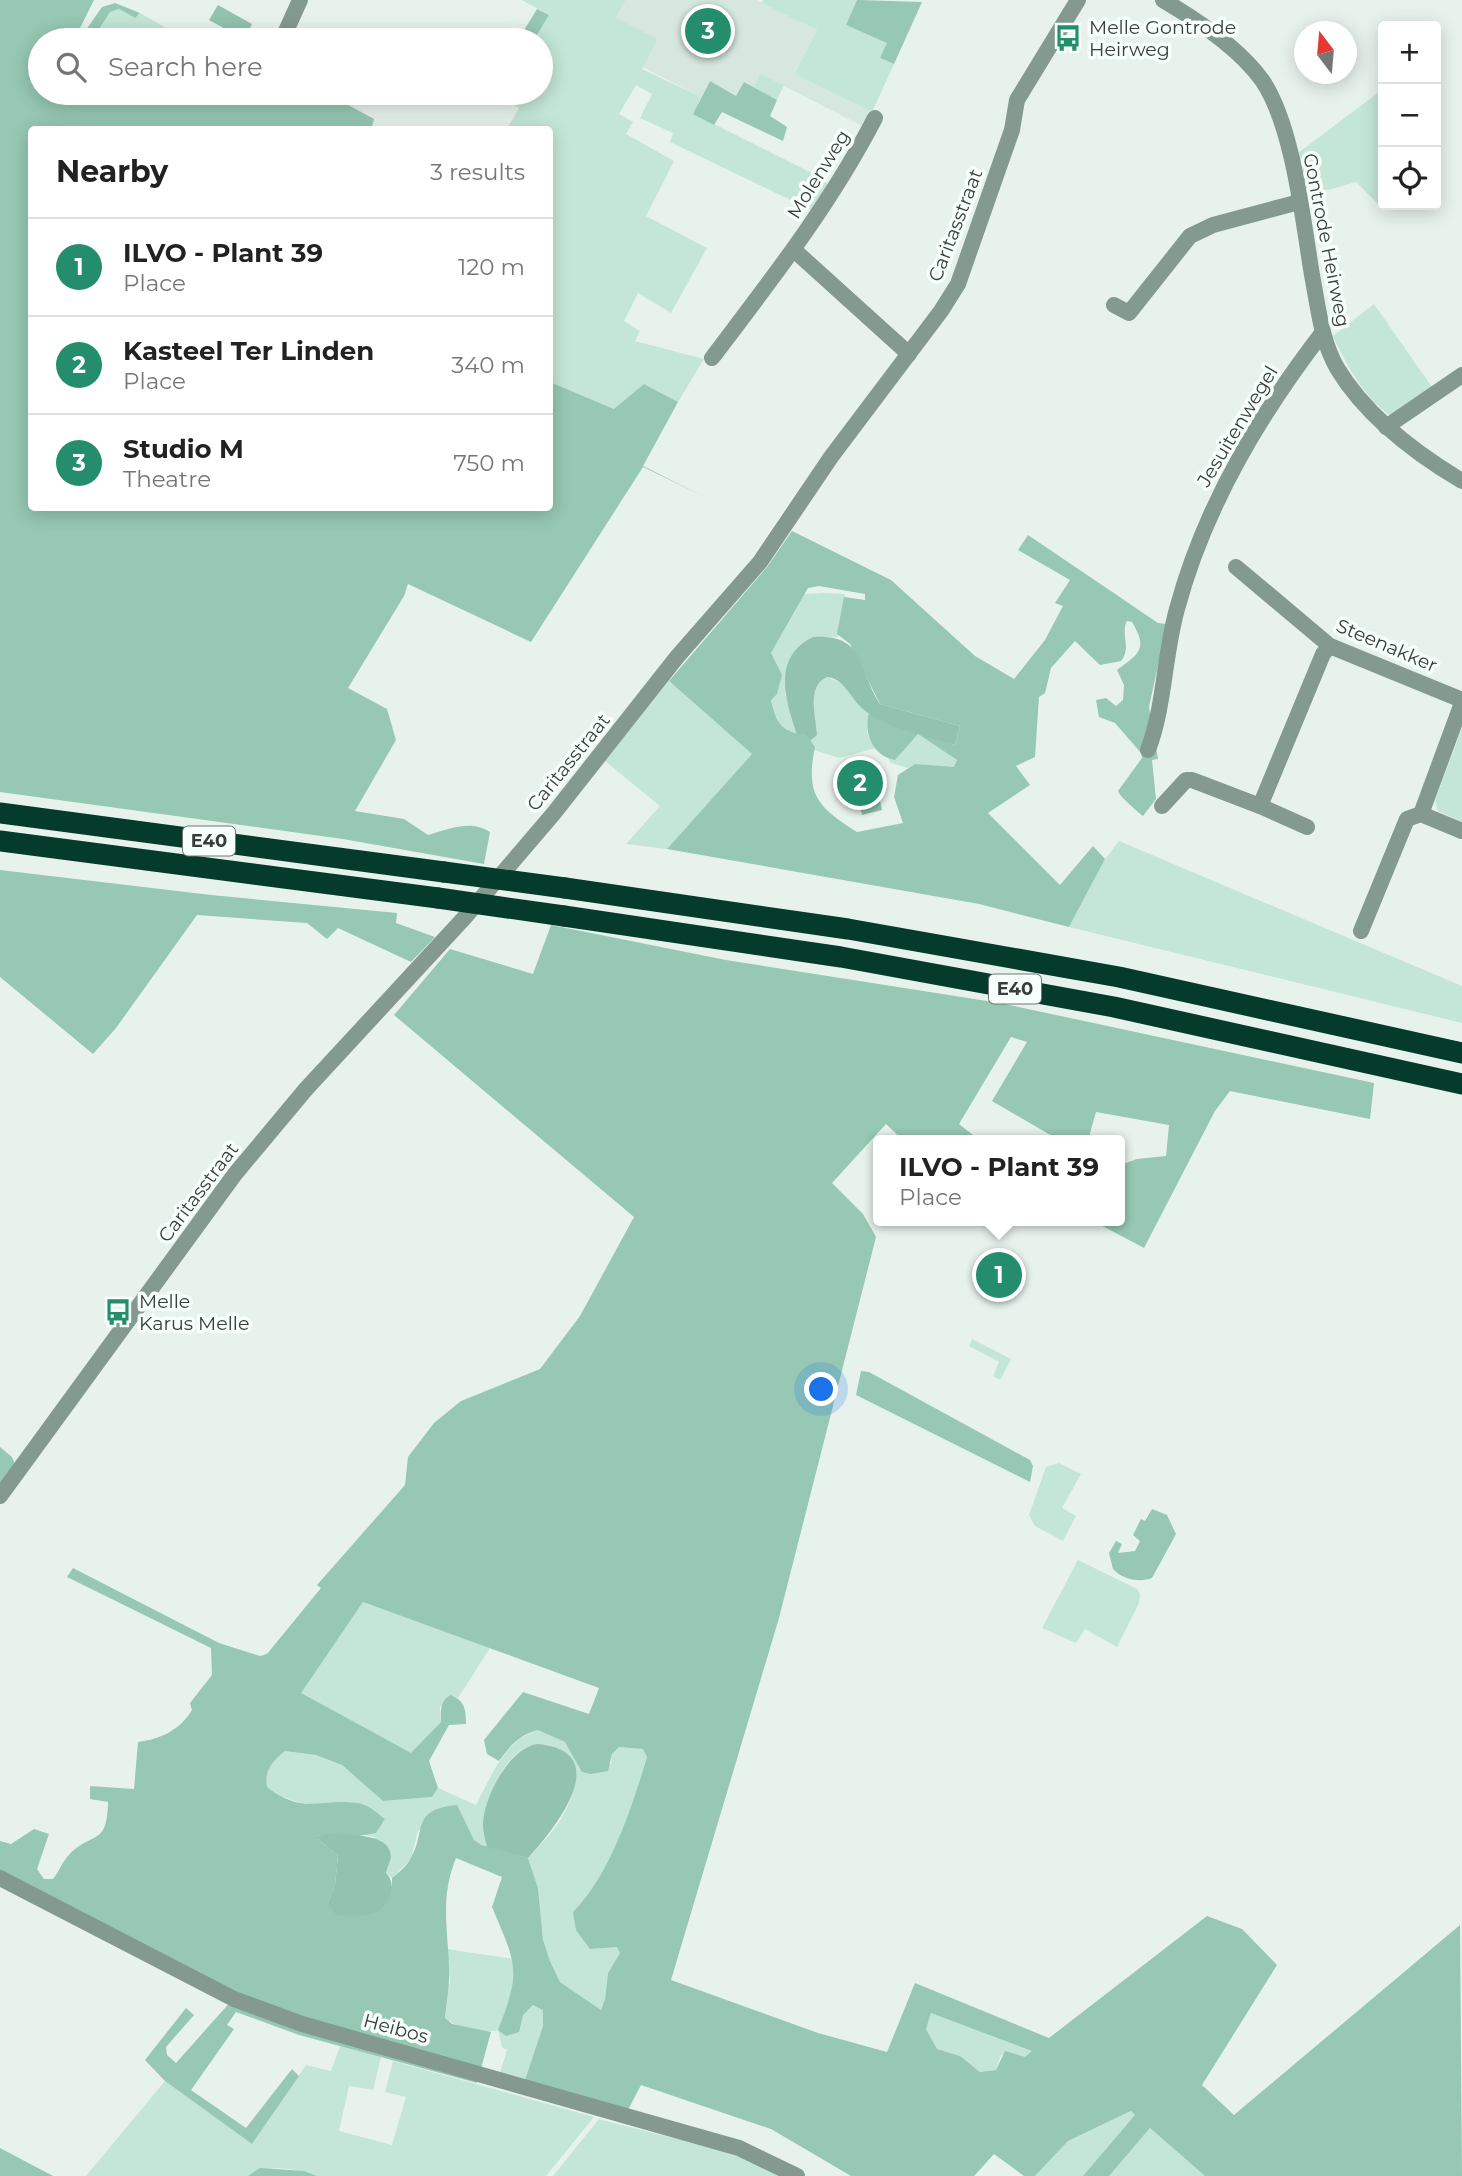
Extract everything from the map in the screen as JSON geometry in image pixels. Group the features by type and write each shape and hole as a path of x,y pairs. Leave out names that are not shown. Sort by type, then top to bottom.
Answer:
{"highway":[{"path":"0,799 346,846 417,868"},
{"name":"E40","path":"0,813 565,888 848,929 1119,977 1462,1053"},
{"name":"E40","path":"0,841 438,898 841,957 1114,1007 1462,1084"}],"street":[{"name":"Caritasstraat","path":"0,1496 235,1174 306,1089 466,916 554,813 677,657 760,562 831,457 958,284 1008,143 1017,100 1079,0"},
{"name":"Gontrode Heirweg","path":"1163,0 1204,27 1261,79 1279,118 1299,202 1323,332 1336,366 1387,427 1432,463 1462,481"},
{"path":"287,28 297,1"},
{"name":"Molenweg","path":"712,358 794,250 844,177 875,118"},
{"path":"1114,304 1129,313 1190,236 1213,225 1299,202"},
{"name":"Molenweg","path":"794,250 909,354"},
{"name":"Jesuitenwegel","path":"1149,750 1155,731 1171,632 1198,543 1221,488 1299,363 1323,332"},
{"path":"1387,427 1462,375"},
{"name":"Steenakker","path":"1236,567 1329,646 1462,701"},
{"path":"1260,806 1323,654 1329,646"},
{"path":"1361,930 1414,817 1462,701"},
{"path":"1162,806 1186,780 1192,780 1307,827"},
{"path":"1414,817 1462,831"},
{"name":"Heibos","path":"0,1878 252,2007 302,2024 739,2148 797,2176"}],"shaded area":[{"path":"0,0 94,0 80,28 28,28 28,105 348,105 374,119 372,126 28,126 28,511 553,511 553,383 614,409 644,384 678,402 643,466 705,497 643,467 531,642 408,584 404,596 348,688 387,709 396,740 355,811 404,819 428,835 459,826 483,828 490,832 484,864 343,839 0,792"},
{"path":"522,0 626,0 616,18 657,39 642,69 701,97 694,114 818,176 829,185 811,210 670,142 673,133 640,118 652,94 636,85 619,114 633,122 626,134 674,161 646,216 707,248 671,313 638,293 624,321 640,331 635,341 704,359 678,402 644,384 614,409 553,383 553,126 509,126 519,108 513,105 553,105 553,28 541,28 549,15"},
{"path":"626,0 757,0 817,30 796,74 872,112 862,126 784,86 777,100 744,83 736,96 710,81 701,97 602,46"},
{"path":"763,0 857,0 846,25 888,43 880,58 894,64 872,112 795,74 817,30 762,3"},
{"path":"857,0 922,2 894,64 880,58 887,43 846,25"},
{"path":"115,3 140,13 135,18 119,9 110,12 100,28 87,28 102,7"},
{"path":"218,5 252,24 250,28 224,28 209,20"},
{"path":"119,9 135,18 140,13 166,28 100,28 110,12"},
{"path":"537,9 549,15 541,28 525,28"},
{"path":"760,74 783,85 777,100 754,88"},
{"path":"710,81 736,96 744,82 777,100 770,116 787,127 783,141 722,112 714,125 693,114"},
{"path":"1378,93 1378,204 1356,182 1308,196 1294,156"},
{"path":"1374,304 1434,390 1390,415 1364,390 1333,336"},
{"path":"792,531 891,580 975,656 1014,679 1045,640 1063,606 1055,603 1070,580 1018,550 1028,535 1158,623 1167,624 1149,707 1158,759 1152,760 1156,799 1143,816 1118,791 1142,758 1141,753 1115,723 1099,717 1096,700 1106,698 1116,706 1123,700 1124,685 1117,670 1136,654 1140,645 1137,631 1132,622 1127,621 1126,651 1121,661 1100,665 1075,641 1051,668 1045,693 1039,697 1035,757 1016,766 1030,785 988,813 1060,885 1093,846 1105,859 1069,927 979,904 667,849 752,754 669,681 767,567","holes":["819,586 865,594 865,600 844,597 837,634 850,644 880,704 960,726 955,745 887,723 869,713 869,736 876,749 887,758 895,760 918,734 957,760 954,767 915,764 898,775 894,797 903,823 857,832 833,815 818,798 812,777 815,747 806,735 785,729 775,715 771,700 777,694 782,675 771,653 808,588"]},
{"path":"805,594 845,594 838,637 813,637 785,693 797,734 790,733 781,727 774,712 771,699 780,684 771,653"},
{"path":"813,637 843,641 851,647 858,656 880,704 960,726 955,745 882,721 863,709 838,681 827,677 820,682 814,695 817,735 810,741 806,735 797,734 786,693 787,667 800,645"},
{"path":"827,677 841,683 869,713 867,732 876,748 839,758 814,750 810,741 813,739 814,696 821,682"},
{"path":"669,681 752,754 667,849 626,844 660,806 605,761"},
{"path":"1462,728 1462,822 1438,811 1435,801"},
{"path":"918,734 957,760 954,768 915,764 908,768 891,763 888,759 895,760"},
{"path":"880,801 882,810 862,815 860,807"},
{"path":"1119,841 1462,986 1462,1023 1069,927 1105,859"},
{"path":"0,870 211,895 397,913 396,923 435,937 411,962 338,928 327,939 307,923 197,915 116,1028 93,1054 0,977"},
{"path":"551,925 726,960 1000,1003 1374,1083 1370,1119 1230,1091 1215,1111 1144,1248 1102,1226 1125,1226 1125,1163 1166,1156 1169,1125 1096,1112 1089,1135 1050,1135 992,1101 1027,1042 1011,1037 959,1124 973,1135 898,1135 886,1124 873,1135 832,1183 863,1214 876,1237 779,1618 671,1980 818,2033 887,2052 915,1983 1049,2038 1207,1916 1242,1929 1277,1965 1202,2085 1234,2115 1460,1925 1462,2176 1205,2176 1150,2128 1109,2176 1083,2176 1135,2115 1131,2111 1068,2141 1035,2176 1024,2176 994,2154 974,2176 851,2176 771,2129 641,2085 628,2110 525,2080 543,2026 543,2010 533,2005 523,2015 519,2032 506,2036 498,2030 513,1980 511,1955 492,1907 502,1877 456,1858 446,1904 449,1979 445,2018 452,2024 491,2032 477,2083 299,2035 236,2012 227,2025 234,2029 191,2090 246,2128 292,2069 299,2076 252,2144 165,2081 145,2060 186,2008 194,2015 166,2047 167,2055 176,2063 233,1999 0,1885 0,1841 11,1844 34,1829 49,1834 37,1869 44,1879 53,1879 68,1856 97,1837 105,1826 108,1802 90,1799 90,1786 134,1789 138,1742 162,1736 182,1723 192,1710 190,1703 212,1675 211,1648 67,1577 73,1568 219,1643 260,1656 267,1654 321,1588 317,1585 405,1485 408,1457 434,1423 461,1401 540,1369 580,1316 634,1217 394,1015 450,949 533,974","holes":["363,1602 599,1688 589,1714 523,1692 484,1740 487,1754 499,1761 516,1742 538,1730 565,1742 582,1772 591,1774 608,1771 612,1754 619,1747 643,1749 647,1757 609,1860 586,1897 573,1912 576,1930 590,1949 617,1947 620,1953 608,1973 601,2010 560,1982 543,1940 538,1888 528,1858 482,1845 474,1840 457,1805 432,1811 426,1817 416,1848 405,1866 392,1878 392,1886 328,1903 335,1884 338,1856 318,1839 326,1833 347,1838 376,1833 385,1819 362,1804 304,1803 281,1796 267,1787 268,1771 285,1751 316,1755 342,1765 383,1801 432,1797 438,1788 429,1761 449,1725 466,1724 464,1706 459,1700 451,1695 447,1697 441,1710 441,1722 411,1753 301,1693","931,2013 1032,2051 1025,2057 1005,2051 996,2070 980,2072 960,2056 937,2049 926,2029"]},
{"path":"972,1339 1011,1359 1000,1380 993,1376 999,1362 969,1346"},
{"path":"861,1371 869,1372 1030,1460 1033,1466 1030,1482 856,1395"},
{"path":"0,1447 12,1457 15,1465 0,1483"},
{"path":"1059,1463 1081,1474 1062,1508 1076,1516 1063,1541 1035,1526 1029,1515 1046,1467"},
{"path":"1152,1509 1167,1515 1176,1534 1152,1578 1126,1578 1113,1569 1109,1553 1116,1541 1122,1544 1118,1553 1135,1551 1140,1541 1133,1535 1141,1519 1145,1521"},
{"path":"1078,1560 1137,1589 1140,1594 1139,1603 1117,1647 1085,1629 1076,1643 1042,1628"},
{"path":"363,1602 490,1648 458,1698 451,1695 440,1707 441,1722 411,1754 300,1693"},
{"path":"539,1730 565,1742 576,1759 611,1764 612,1754 619,1747 644,1749 647,1757 627,1818 609,1860 586,1897 573,1912 606,1946 617,1947 620,1953 608,1973 601,2010 560,1982 543,1940 538,1888 528,1858 554,1829 567,1808 572,1796 575,1770 537,1744 512,1758 495,1785 486,1818 487,1847 474,1840 457,1806 418,1831 411,1859 392,1878 386,1873 391,1856 374,1837 360,1834 376,1833 385,1819 364,1804 325,1805 301,1802 267,1787 270,1766 285,1751 316,1755 342,1765 383,1801 432,1797 438,1788 476,1805 508,1750 527,1735"},
{"path":"537,1744 561,1750 573,1761 576,1776 573,1793 552,1829 528,1858 487,1847 484,1813 493,1788 517,1754"},
{"path":"326,1833 374,1838 388,1848 391,1856 386,1873 392,1884 390,1896 377,1911 362,1916 336,1915 328,1903 335,1884 338,1856 317,1838"},
{"path":"447,1949 514,1959 512,1995 498,2030 470,2029 445,2018 450,1980"},
{"path":"534,2005 543,2010 543,2026 525,2080 500,2073 507,2050 502,2047 498,2030"},
{"path":"931,2013 1033,2051 1025,2057 1001,2055 996,2070 980,2072 960,2056 937,2049 926,2029"},
{"path":"340,2046 381,2057 373,2090 349,2086 339,2131 392,2145 406,2097 385,2092 393,2061 594,2117 546,2176 317,2176 291,2169 273,2168 248,2176 86,2176 165,2081 252,2144 306,2065 331,2071"},
{"path":"1132,2111 1136,2115 1083,2176 1035,2176 1068,2141"},
{"path":"599,2119 741,2157 786,2176 553,2176"},
{"path":"1150,2128 1205,2176 1109,2176"},
{"path":"0,2148 53,2176 0,2176"},
{"path":"260,2168 304,2171 317,2176 248,2176"}],"place":[{"name":"Studio M","path":"708,31"},
{"name":"Melle Gontrode Heirweg","path":"1068,38"},
{"name":"Kasteel Ter Linden","path":"860,783"},
{"name":"ILVO - Plant 39","path":"999,1275"},
{"name":"Melle Karus Melle","path":"118,1312"}]}
